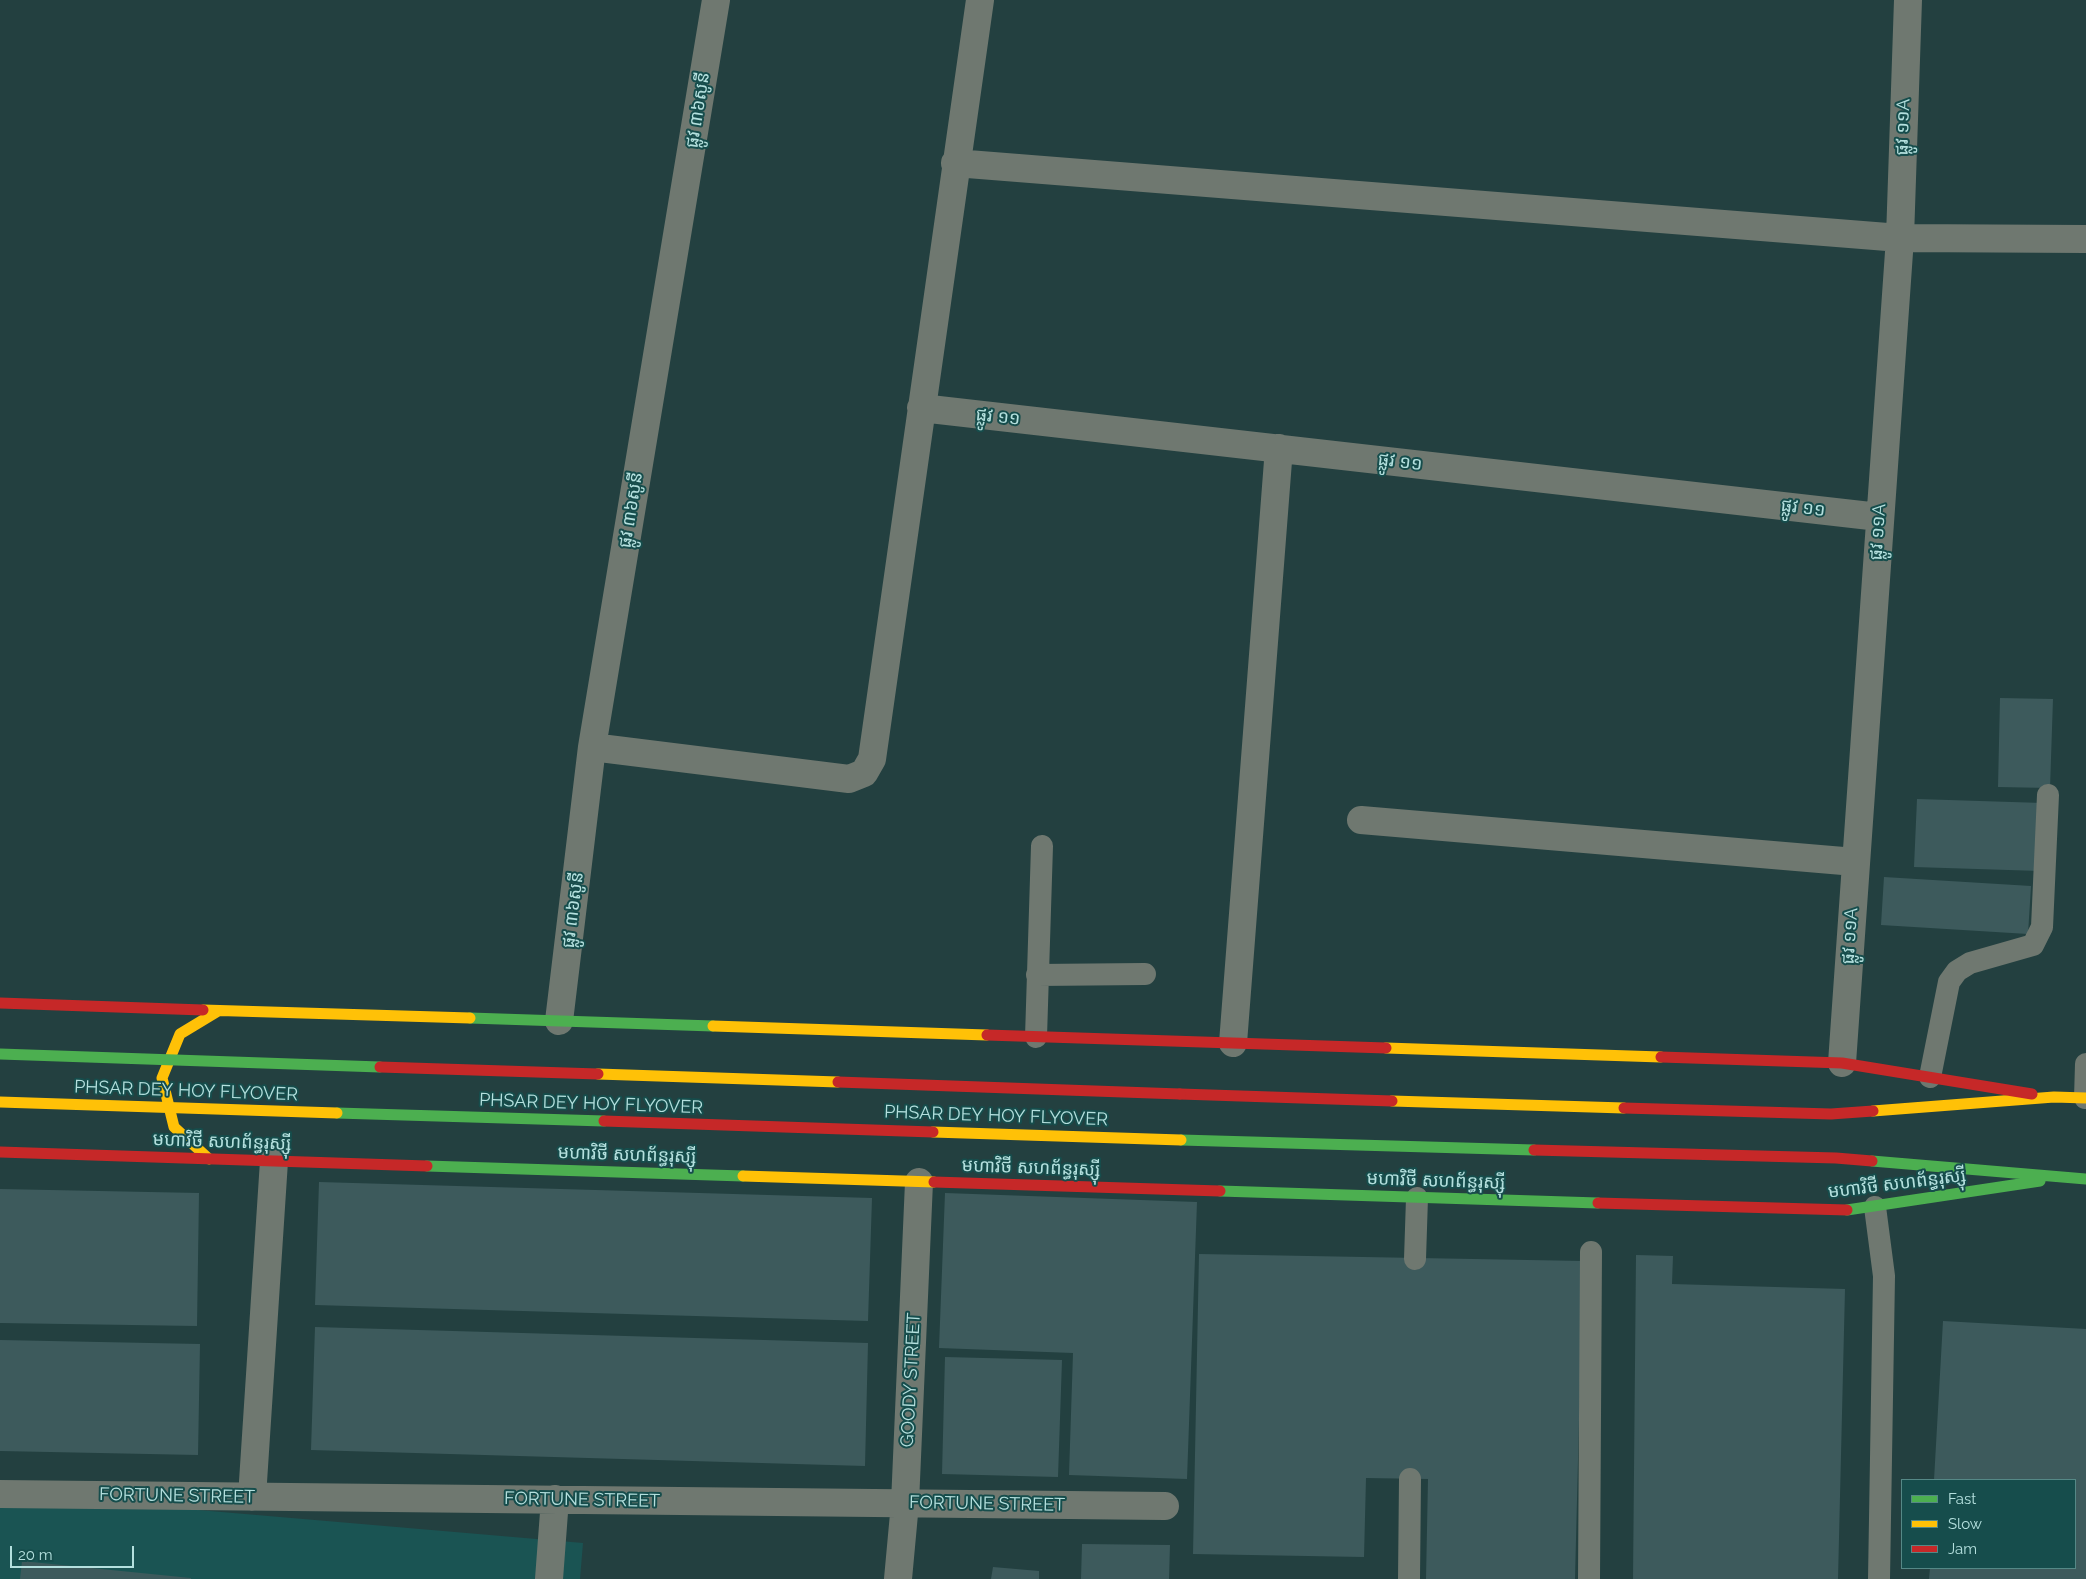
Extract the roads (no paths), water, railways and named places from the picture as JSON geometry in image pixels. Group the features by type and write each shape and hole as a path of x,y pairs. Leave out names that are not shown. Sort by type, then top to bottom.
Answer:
{"main road":[{"path":"0,1003 1842,1063 2054,1097 2085,1098"},
{"path":"209,1159 174,1127 162,1078 180,1034 218,1010"},
{"name":"PHSAR DEY HOY FLYOVER","path":"0,1054 1831,1114 2054,1097"},
{"name":"PHSAR DEY HOY FLYOVER","path":"0,1102 1181,1140"},
{"name":"មហាវិថី សហព័ន្ធរុស្ស៊ី","path":"1181,1140 1836,1158 2086,1179"},
{"name":"មហាវិថី សហព័ន្ធរុស្ស៊ី","path":"0,1152 1842,1211 2059,1178"}],"street":[{"name":"ផ្លូវ ៣៦សូនី","path":"560,1021 592,746 716,0"},
{"path":"592,746 849,779 864,773 872,759 955,164 980,0"},
{"name":"ផ្លូវ ១១A","path":"1842,1063 1900,238 1908,0"},
{"path":"955,164 1900,238 2086,239"},
{"name":"ផ្លូវ ១១","path":"921,408 1880,517"},
{"path":"1233,1043 1280,448"},
{"path":"1361,820 1855,862"},
{"path":"252,1497 274,1161"},
{"name":"GOODY STREET","path":"898,1579 905,1503 920,1182"},
{"name":"FORTUNE STREET","path":"0,1494 1165,1506"},
{"path":"549,1579 555,1499"}],"lane":[{"path":"1930,1077 1949,982 1958,971 1970,963 2033,944 2042,927 2048,795"},
{"path":"1036,1037 1042,846"},
{"path":"1038,975 1145,974"},
{"path":"2085,1098 2086,1064"},
{"path":"1415,1259 1417,1198"},
{"path":"1875,1207 1884,1276 1879,1579"},
{"path":"1588,1579 1591,1252"},
{"path":"1409,1579 1410,1480"}]}
